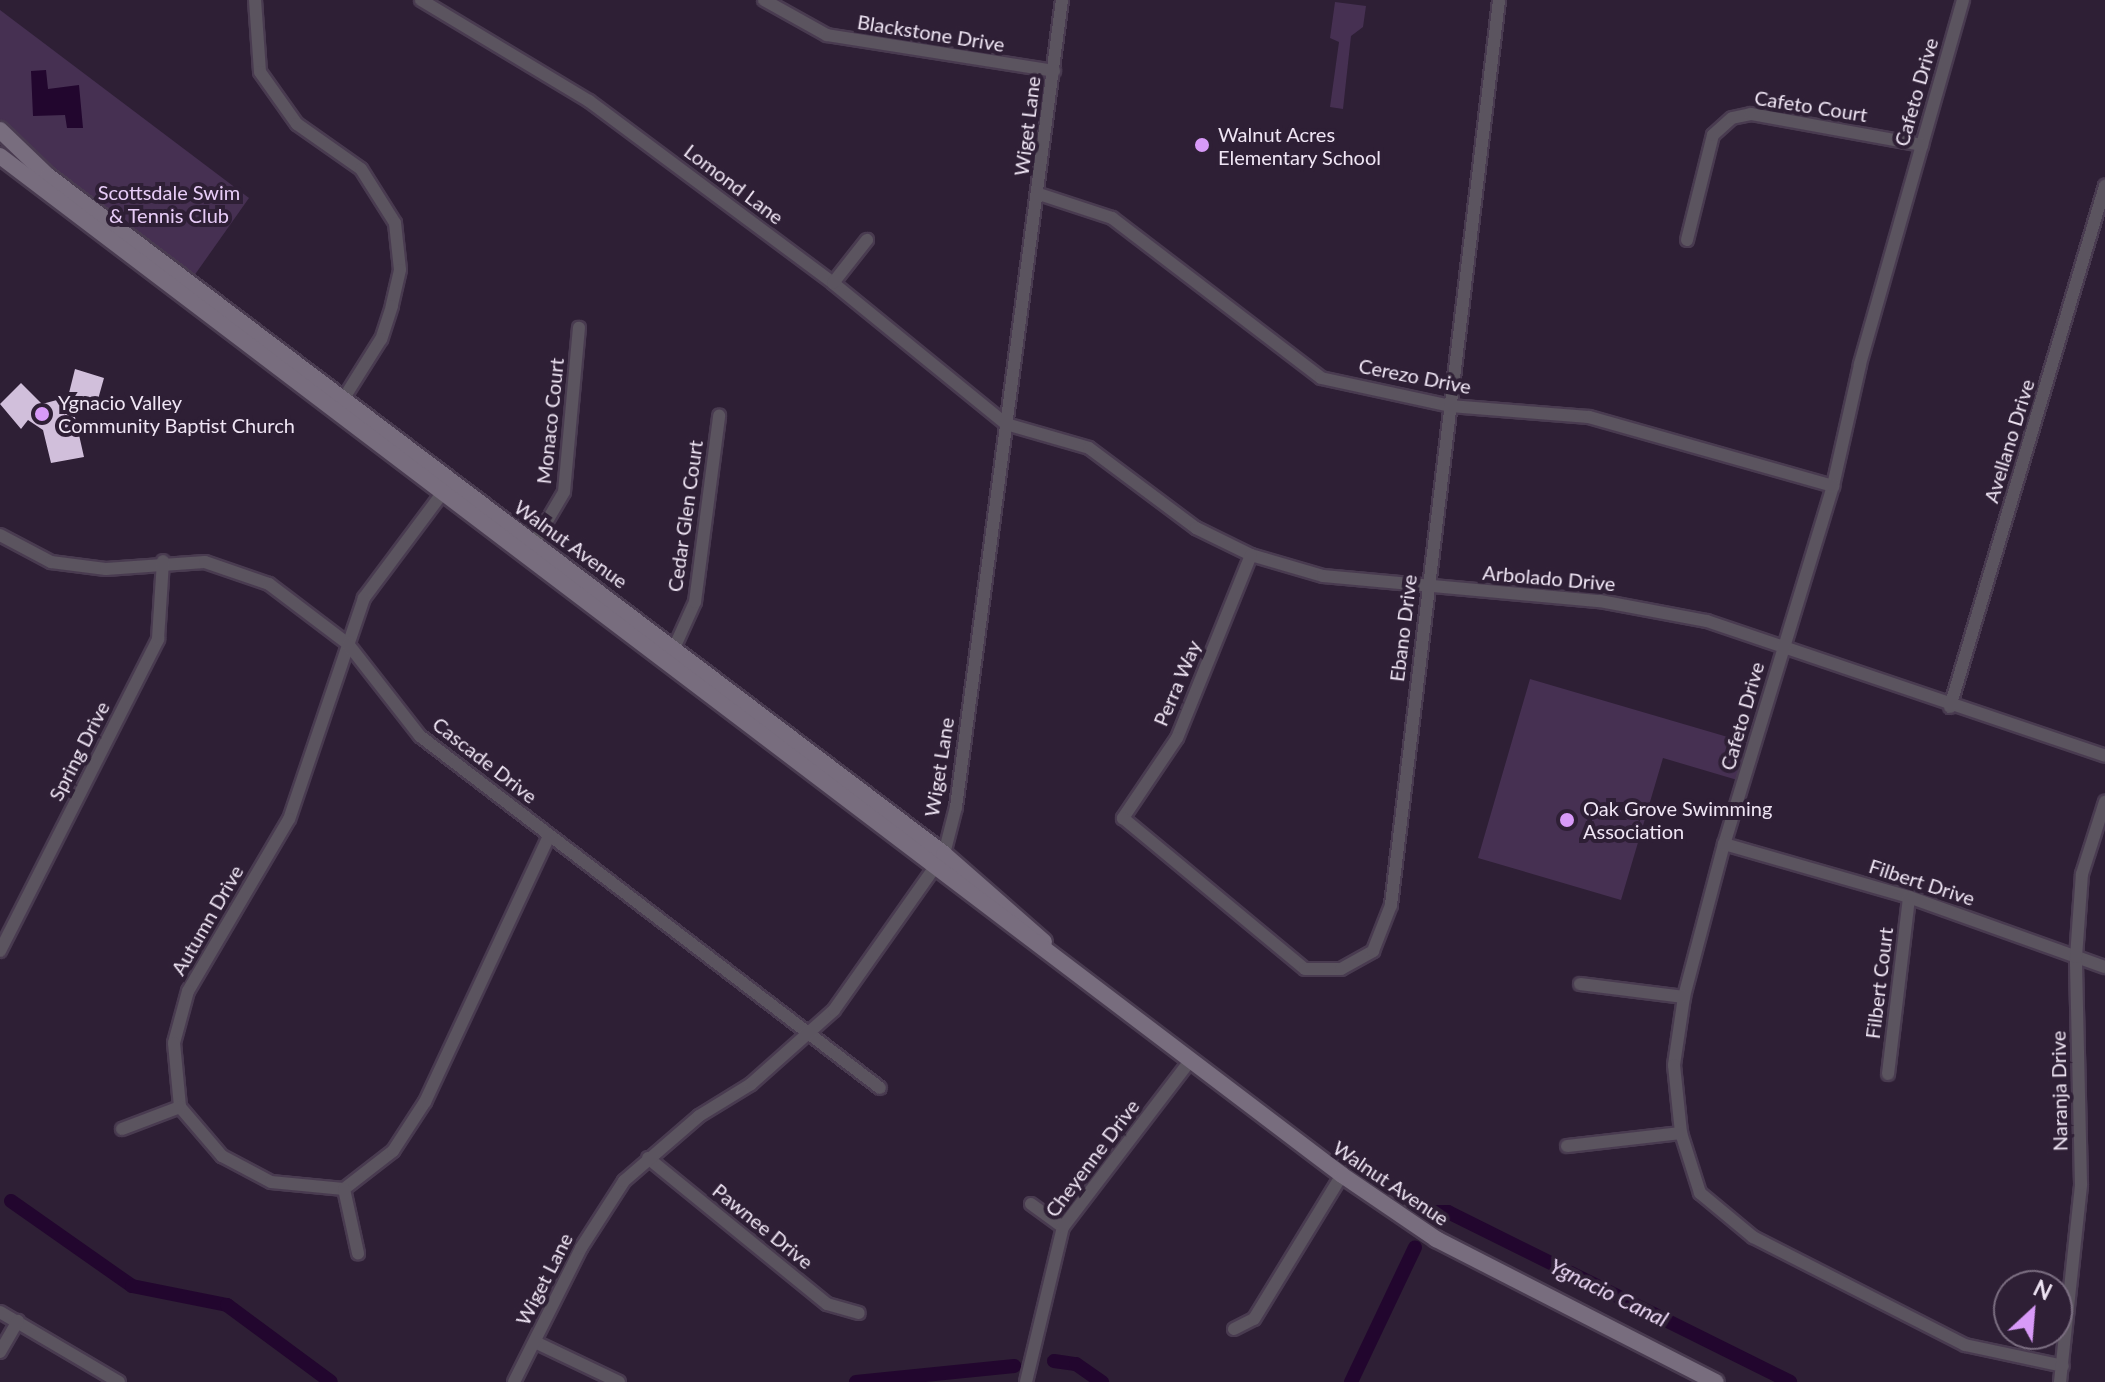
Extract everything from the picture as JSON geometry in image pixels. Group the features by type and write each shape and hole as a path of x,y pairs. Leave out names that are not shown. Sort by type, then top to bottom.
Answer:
{"street":[{"path":"255,0 260,72 297,124 361,169 395,223 400,270 392,306 381,339 336,410"},
{"name":"Lomond Lane","path":"421,0 589,101 833,283 1006,424"},
{"name":"Blackstone Drive","path":"764,0 827,35 1054,71"},
{"name":"Wiget Lane","path":"514,1382 602,1211 648,1158 810,1033 944,854 956,807 1039,194 1062,0"},
{"name":"Ebano Drive","path":"1123,818 1305,969 1341,969 1373,951 1391,905 1499,0"},
{"name":"Cafeto Drive","path":"1963,0 1833,486 1724,844 1684,997 1674,1065 1681,1133 1700,1193 1753,1237 1965,1345 2063,1366"},
{"name":"Cafeto Court","path":"1687,240 1713,135 1732,118 1751,114 1922,145"},
{"name":"Walnut Avenue","path":"1,133 48,176 346,396 446,487"},
{"name":"Walnut Avenue","path":"0,156 336,410 530,549 677,647 944,854 1112,1001"},
{"name":"Avellano Drive","path":"1950,707 2105,186"},
{"name":"Cerezo Drive","path":"1039,194 1112,218 1321,378 1450,406 1589,417 1833,486"},
{"path":"833,283 867,240"},
{"name":"Monaco Court","path":"530,549 564,492 579,328"},
{"name":"Cedar Glen Court","path":"665,662 677,647 695,602 719,416"},
{"name":"Arbolado Drive","path":"1006,424 1089,448 1196,528 1251,555 1323,576 1664,611 2105,756"},
{"name":"Autumn Drive","path":"180,1107 174,1043 188,991 289,819 364,598 446,487"},
{"name":"Cascade Drive","path":"0,535 51,562 106,569 163,561 239,569 348,644 420,736 880,1088"},
{"name":"Walnut Avenue","path":"530,549 665,662 934,870 1342,1175 1427,1234 1710,1381"},
{"name":"Perra Way","path":"1123,818 1177,738 1251,555"},
{"name":"Spring Drive","path":"0,951 158,639 163,561"},
{"name":"Naranja Drive","path":"2060,1382 2081,1184 2076,957 2082,874 2105,802"},
{"path":"122,1129 180,1107 222,1156 271,1182 344,1189 393,1151 425,1102 549,836"},
{"name":"Filbert Drive","path":"1724,844 1909,897 2105,967"},
{"name":"Filbert Court","path":"1888,1074 1909,897"},
{"path":"1580,984 1684,997"},
{"name":"Cheyenne Drive","path":"1026,1382 1063,1227 1190,1061"},
{"path":"1567,1146 1681,1133"},
{"name":"Pawnee Drive","path":"648,1158 827,1304 859,1313"},
{"path":"1234,1329 1254,1319 1342,1175"},
{"path":"344,1189 358,1253"},
{"path":"1031,1204 1063,1227"},
{"path":"0,1312 119,1382"},
{"path":"0,1352 18,1321"},
{"path":"535,1342 619,1382"}],"green space":[{"path":"1335,2 1366,6 1363,27 1351,36 1343,109 1330,107 1339,42 1330,38"},
{"name":"Scottsdale Swim & Tennis Club","path":"0,10 249,198 189,283 0,130"},
{"name":"Oak Grove Swimming Association","path":"1530,679 1755,745 1744,782 1663,758 1621,900 1478,858"}],"shaded area":[{"path":"46,70 48,89 79,85 83,128 67,128 65,115 33,116 31,71"}],"building":[{"name":"Ygnacio Valley Community Baptist Church","path":"75,369 104,378 95,410 72,404 84,457 51,463 43,430 28,420 21,429 0,404 21,383 42,404 68,397"}],"waterway":[{"name":"Ygnacio Canal","path":"11,1201 132,1286 227,1305 331,1382"},
{"name":"Ygnacio Canal","path":"1430,1221 1438,1212 1448,1212 1790,1382"},
{"name":"Ygnacio Canal","path":"1351,1382 1415,1247"},
{"name":"Ygnacio Canal","path":"1054,1361 1076,1364 1102,1382"},
{"name":"Ygnacio Canal","path":"856,1382 1014,1366"}],"place":[{"name":"Walnut Acres Elementary School","path":"1202,145"},
{"name":"Ygnacio Valley Community Baptist Church","path":"42,414"},
{"name":"Oak Grove Swimming Association","path":"1567,820"}]}
